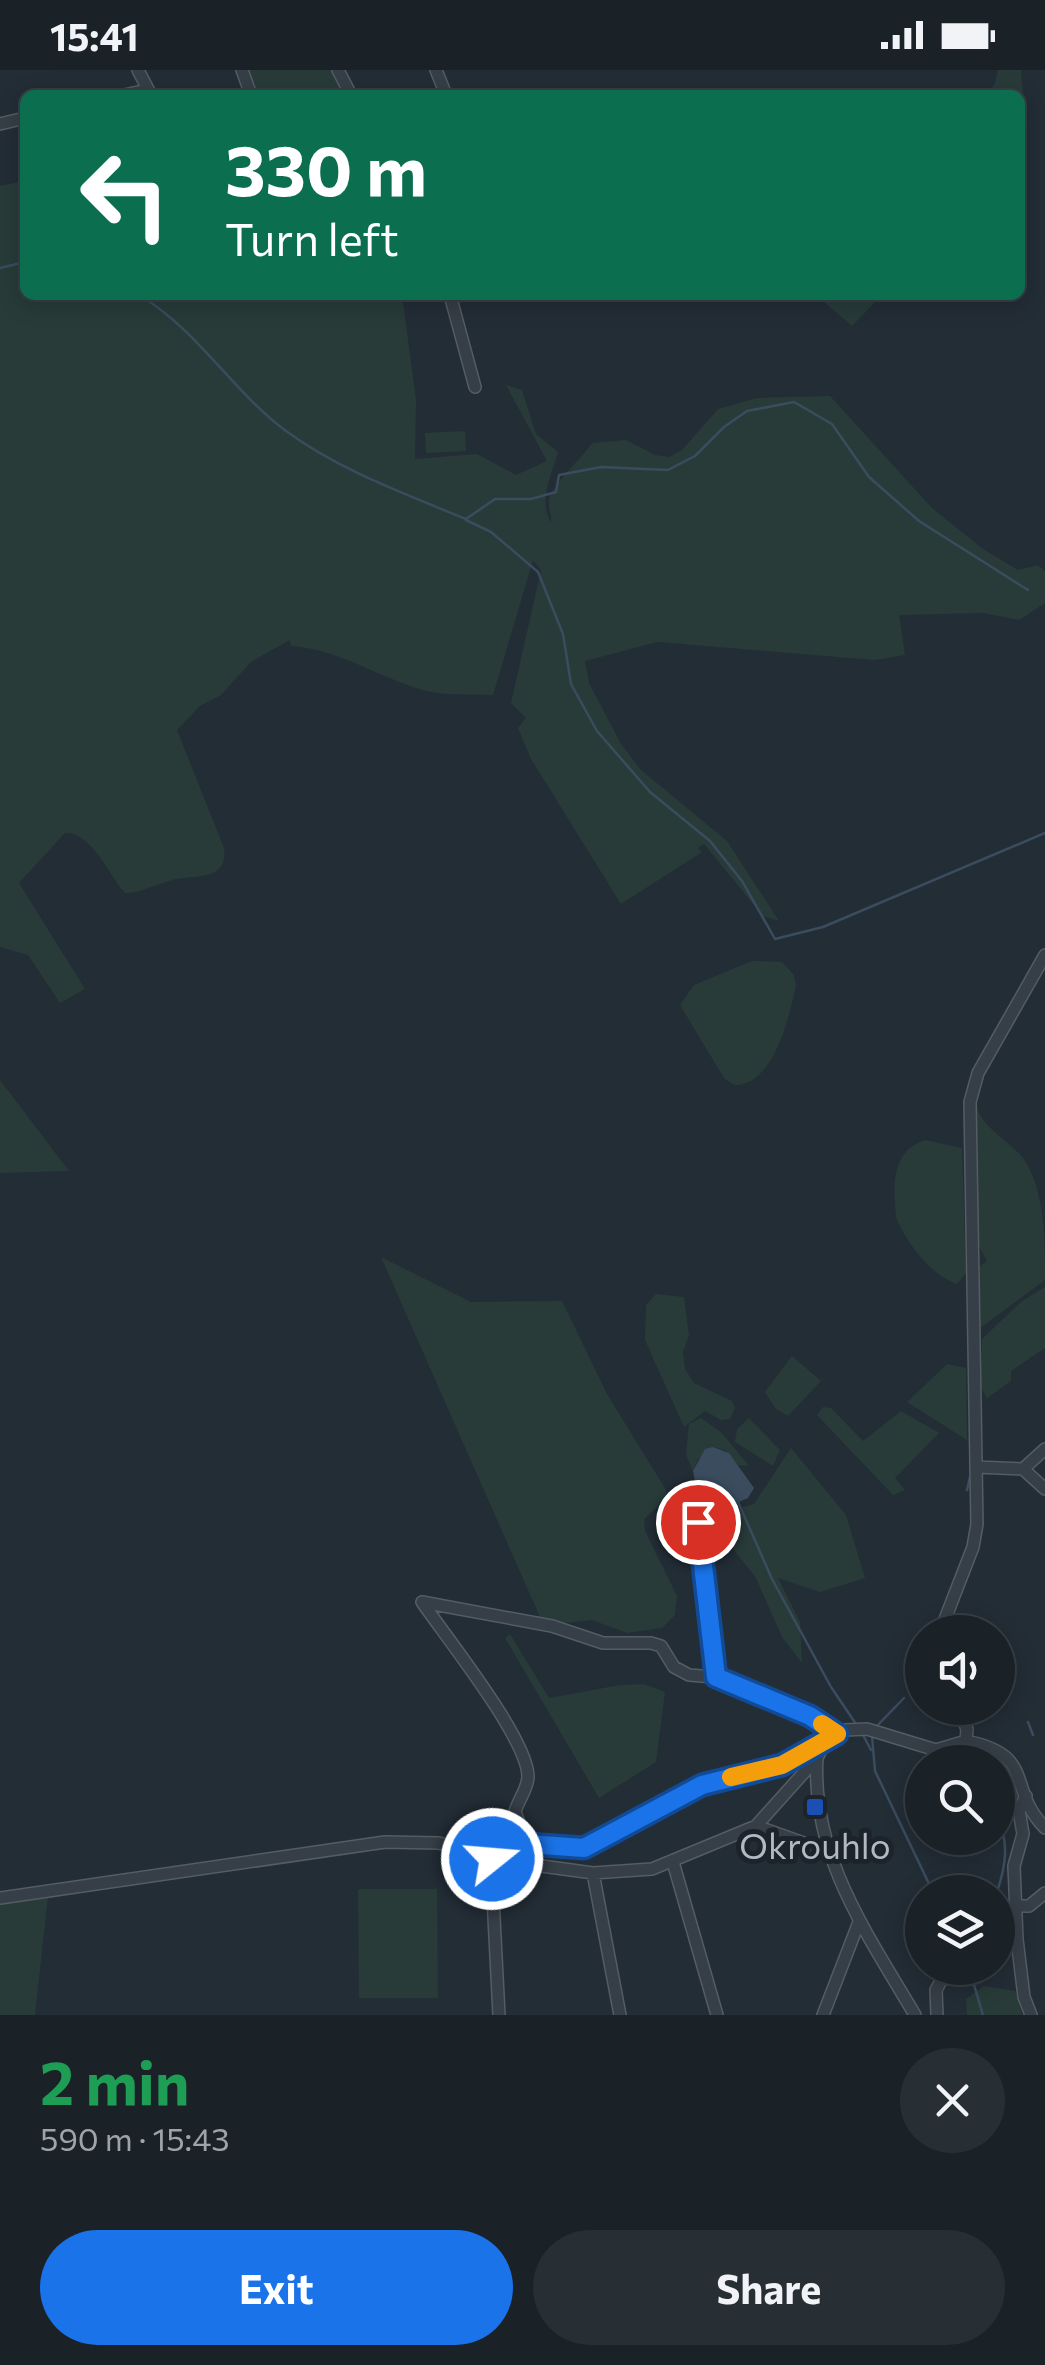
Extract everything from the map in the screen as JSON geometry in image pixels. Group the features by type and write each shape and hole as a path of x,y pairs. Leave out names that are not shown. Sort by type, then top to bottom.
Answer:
{"street":[{"path":"451,300 475,387"},
{"path":"947,1615 973,1547 976,1467 970,1102 978,1073 1045,955"},
{"path":"1023,1469 1045,1449"},
{"path":"976,1467 1023,1469 1045,1489"},
{"path":"698,1522 716,1677"},
{"path":"534,1866 514,1812 527,1787 524,1759 505,1723 422,1602 552,1626 603,1643 651,1642 660,1646 674,1667 689,1675 716,1677 810,1716 832,1737"},
{"path":"965,1725 966,1741"},
{"path":"492,1859 527,1844 584,1848 702,1785 782,1765 832,1737 873,1732 936,1750 966,1741 993,1746 1012,1759 1022,1775 1026,1796 1045,1828"},
{"path":"0,1898 386,1842 439,1843 492,1859 592,1873 652,1869 756,1826 832,1737"},
{"path":"816,1758 816,1779 830,1852 842,1891 915,2015"},
{"path":"1026,1796 1019,1810 1023,1834 1014,1866 1018,1946 1024,1997 1031,2015"},
{"path":"756,1826 830,1852"},
{"path":"492,1859 498,2015"},
{"path":"674,1862 717,2015"},
{"path":"592,1873 620,2015"},
{"path":"1019,1906 1029,1906 1045,1893"},
{"path":"822,2015 860,1922"},
{"path":"937,2015 939,1985"}],"green space":[{"path":"248,70 335,70 342,90 256,90"},
{"path":"998,70 1021,70 1023,90 990,90"},
{"path":"20,182 20,300 403,300 416,400 415,459 477,454 516,475 547,461 506,385 522,390 536,434 558,452 546,497 551,522 551,494 592,443 626,440 655,455 669,457 682,450 718,409 757,398 830,396 932,508 983,549 1018,570 1038,565 1045,571 1045,603 1019,620 984,613 899,615 905,655 875,660 657,642 585,661 589,683 621,744 641,770 727,841 779,921 763,916 704,844 698,848 702,852 621,904 531,759 518,728 526,718 511,703 541,570 533,560 493,695 423,690 325,652 291,646 290,640 251,662 221,695 200,706 177,730 224,848 221,867 207,875 125,893 92,847 65,833 19,883 85,989 60,1003 28,955 0,947 0,186"},
{"path":"822,300 877,300 852,326"},
{"path":"465,431 466,451 426,453 425,433"},
{"path":"752,961 782,962 794,975 796,986 784,1031 769,1062 748,1082 734,1085 724,1078 680,1005 694,985"},
{"path":"0,1080 69,1171 0,1173"},
{"path":"976,1105 984,1120 1023,1158 1030,1171 1042,1216 1045,1264 1045,1280 979,1329 977,1268 987,1261 976,1241"},
{"path":"925,1140 962,1148 966,1273 957,1284 937,1273 919,1256 896,1217 894,1193 900,1161 914,1145"},
{"path":"381,1257 471,1302 562,1301 607,1394 666,1490 667,1498 644,1519 645,1531 677,1596 675,1615 662,1628 627,1633 592,1620 565,1623 540,1617"},
{"path":"1045,1287 1045,1348 1011,1371 1011,1381 987,1398 981,1387 982,1339 1022,1301"},
{"path":"656,1294 684,1297 689,1335 683,1352 685,1369 694,1383 732,1401 735,1408 730,1419 721,1420 705,1411 684,1427 645,1340 646,1305"},
{"path":"792,1356 821,1381 788,1416 775,1408 765,1392"},
{"path":"947,1364 966,1368 967,1440 907,1402"},
{"path":"823,1407 831,1408 863,1441 901,1411 939,1433 895,1478 905,1490 893,1495 817,1415"},
{"path":"701,1418 722,1433 749,1466 738,1465 725,1450 713,1447 698,1459 693,1471 686,1455 689,1424"},
{"path":"749,1418 780,1450 773,1466 735,1442 737,1429"},
{"path":"791,1448 846,1515 865,1578 820,1592 778,1578 800,1622 802,1663 782,1637 756,1578 712,1522 728,1511 754,1504"},
{"path":"510,1634 549,1698 620,1685 644,1684 665,1692 656,1762 599,1798 505,1638"},
{"path":"358,1889 437,1889 438,1998 359,1998"},
{"path":"48,1896 35,2015 0,2015 0,1903"},
{"path":"984,1986 1015,1991 1022,2015 967,2015 966,1999"}],"water":[{"path":"713,1447 729,1453 754,1488 748,1498 709,1515 700,1509 693,1471 705,1449"}],"waterway":[{"path":"0,268 20,263"},
{"path":"146,300 179,325 267,415 306,445 350,469 466,519 495,499 531,499 556,492 559,475 601,467 668,470 695,456 747,411 794,402 832,424 869,477 919,521 1028,590"},
{"path":"466,520 491,532 538,572 563,634 571,684 597,731 650,792 710,841 742,881 775,939 823,927 1045,833"},
{"path":"967,1490 970,1477"},
{"path":"738,1502 772,1579 831,1687 856,1724"},
{"path":"874,1729 904,1698"},
{"path":"1028,1722 1033,1735"},
{"path":"863,1735 871,1750"},
{"path":"872,1736 875,1771 925,1875"},
{"path":"1002,1875 1005,1855"},
{"path":"974,1985 983,2015"}],"slow traffic":[{"path":"731,1777 782,1765 837,1734 822,1724"}],"place":[{"name":"Okrouhlo","path":"815,1807"}],"route":[{"path":"492,1859 527,1844 569,1850 584,1848 702,1785 782,1765 837,1734 810,1716 716,1677 698,1522"}]}
